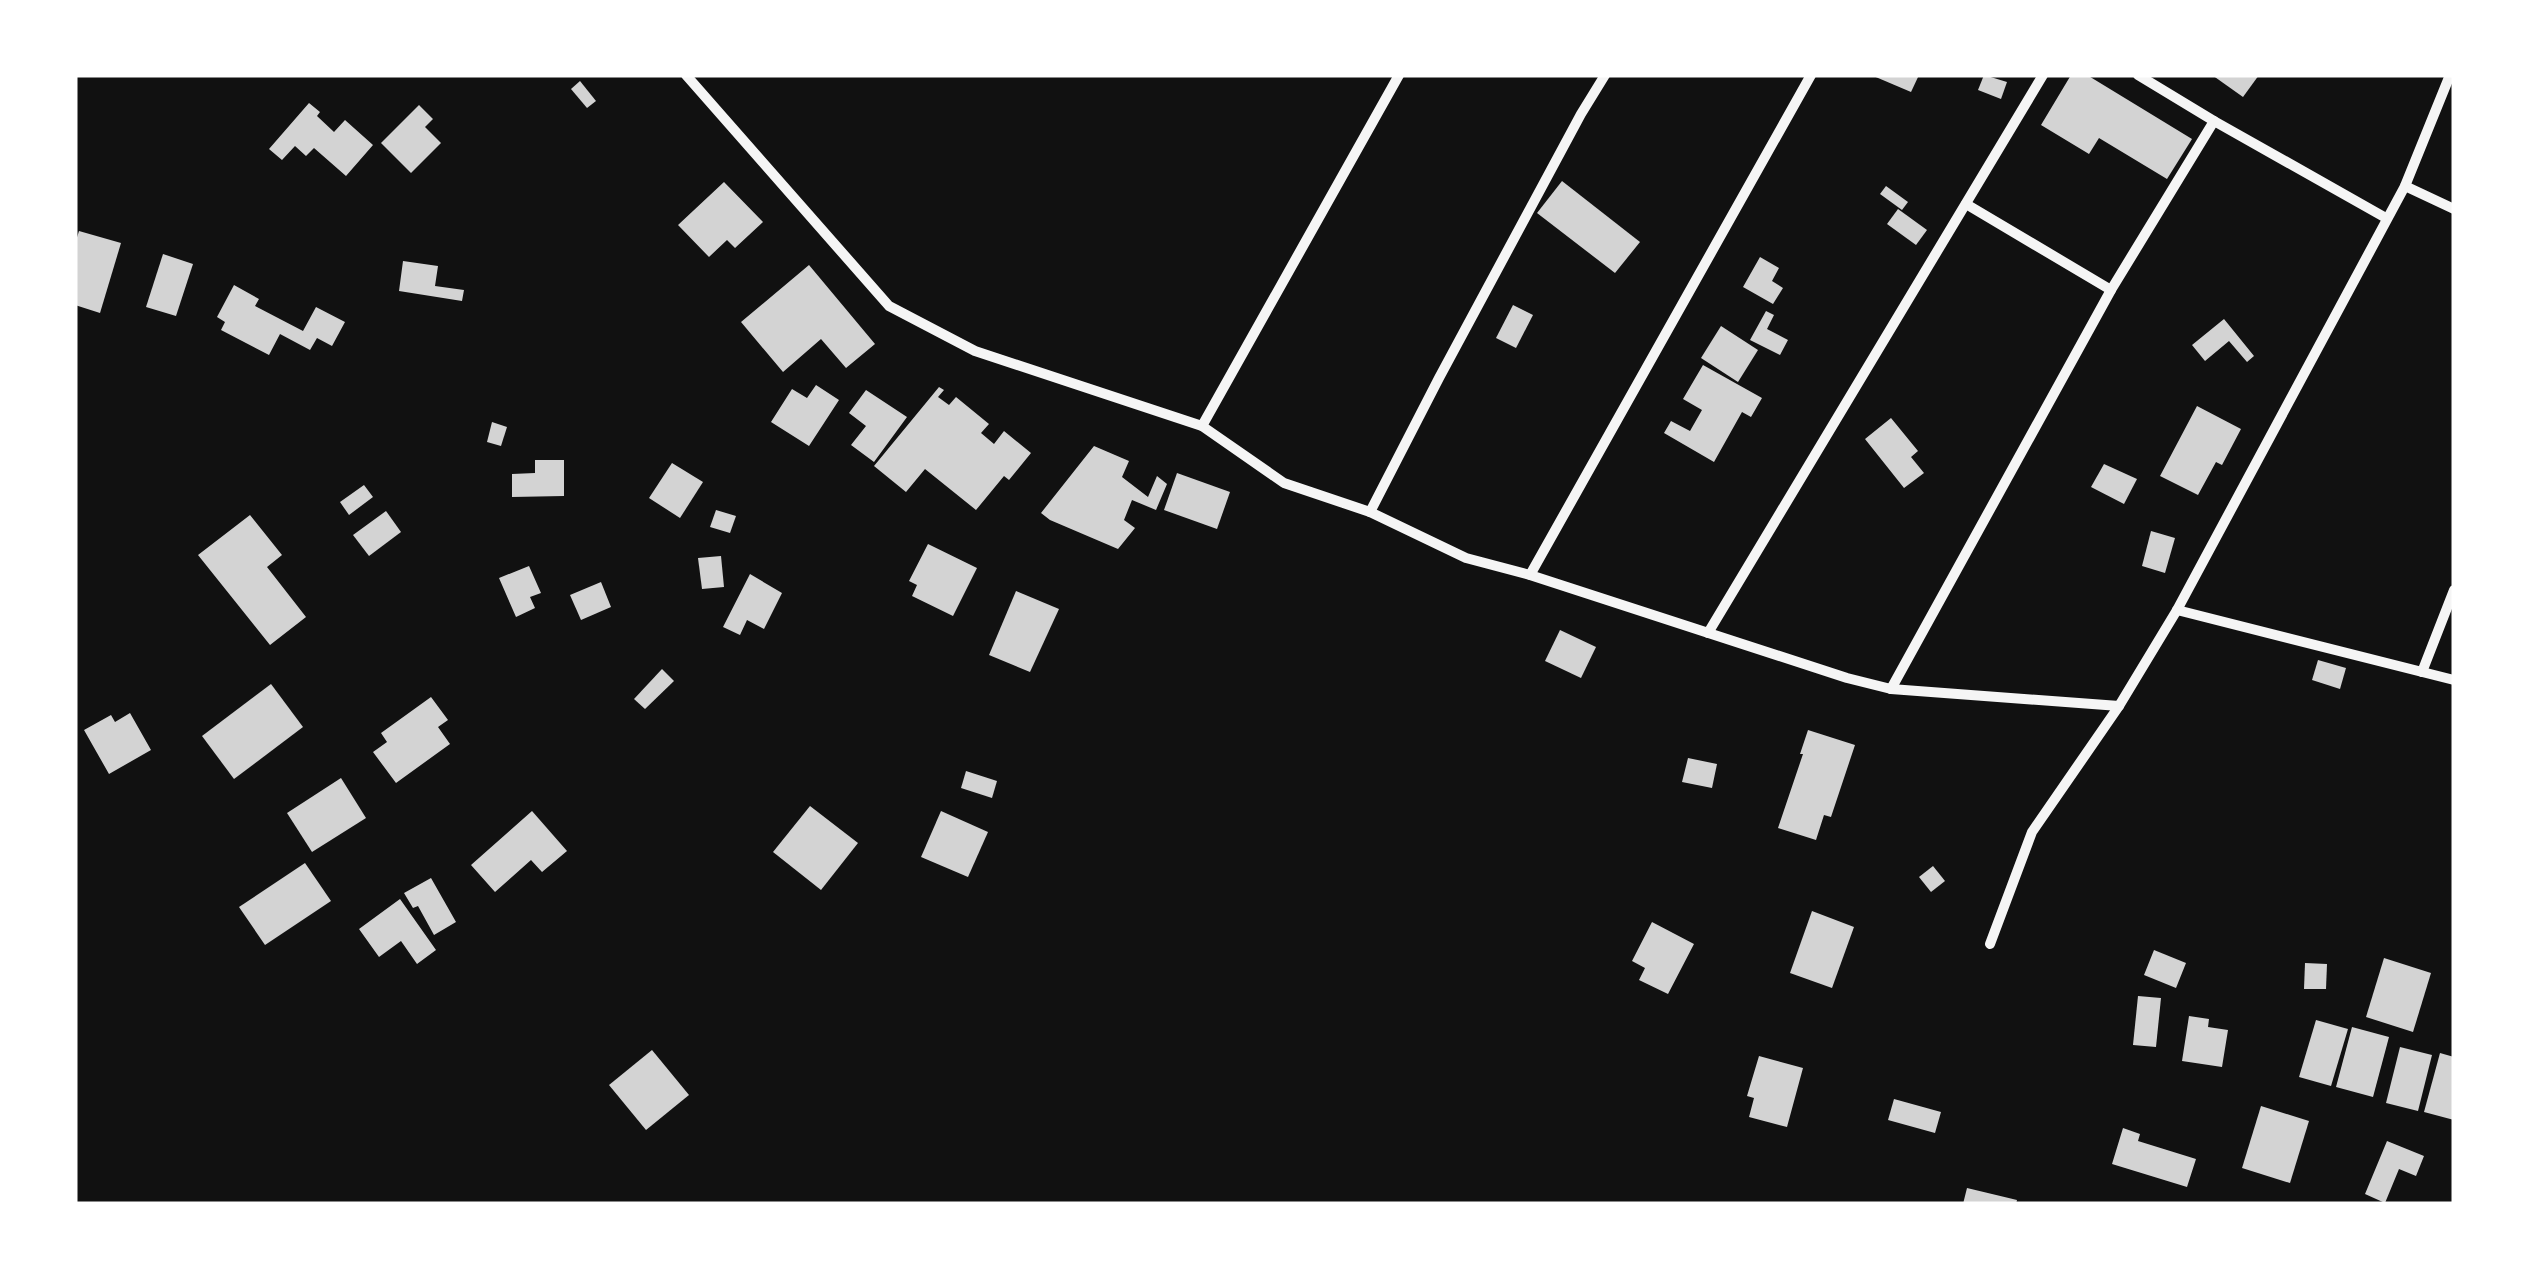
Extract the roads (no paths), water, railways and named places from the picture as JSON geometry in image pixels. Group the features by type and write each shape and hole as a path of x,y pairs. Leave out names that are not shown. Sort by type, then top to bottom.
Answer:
{"street":[{"path":"686,75 889,306 975,351 1202,426 1284,483 1370,512 1466,558 1530,575 1847,678 1892,688 2119,706"},
{"path":"1202,426 1399,75"},
{"path":"1370,512 1438,378 1605,75"},
{"path":"1530,575 1811,75"},
{"path":"1708,633 2043,75"},
{"path":"2138,75 2386,218"},
{"path":"1990,944 2032,832 2119,706 2177,610 2405,186 2450,75"},
{"path":"1892,688 2111,290 2214,122"},
{"path":"2405,186 2454,210"},
{"path":"1966,204 2111,290"},
{"path":"2422,672 2454,590"},
{"path":"2177,610 2454,680"}]}
